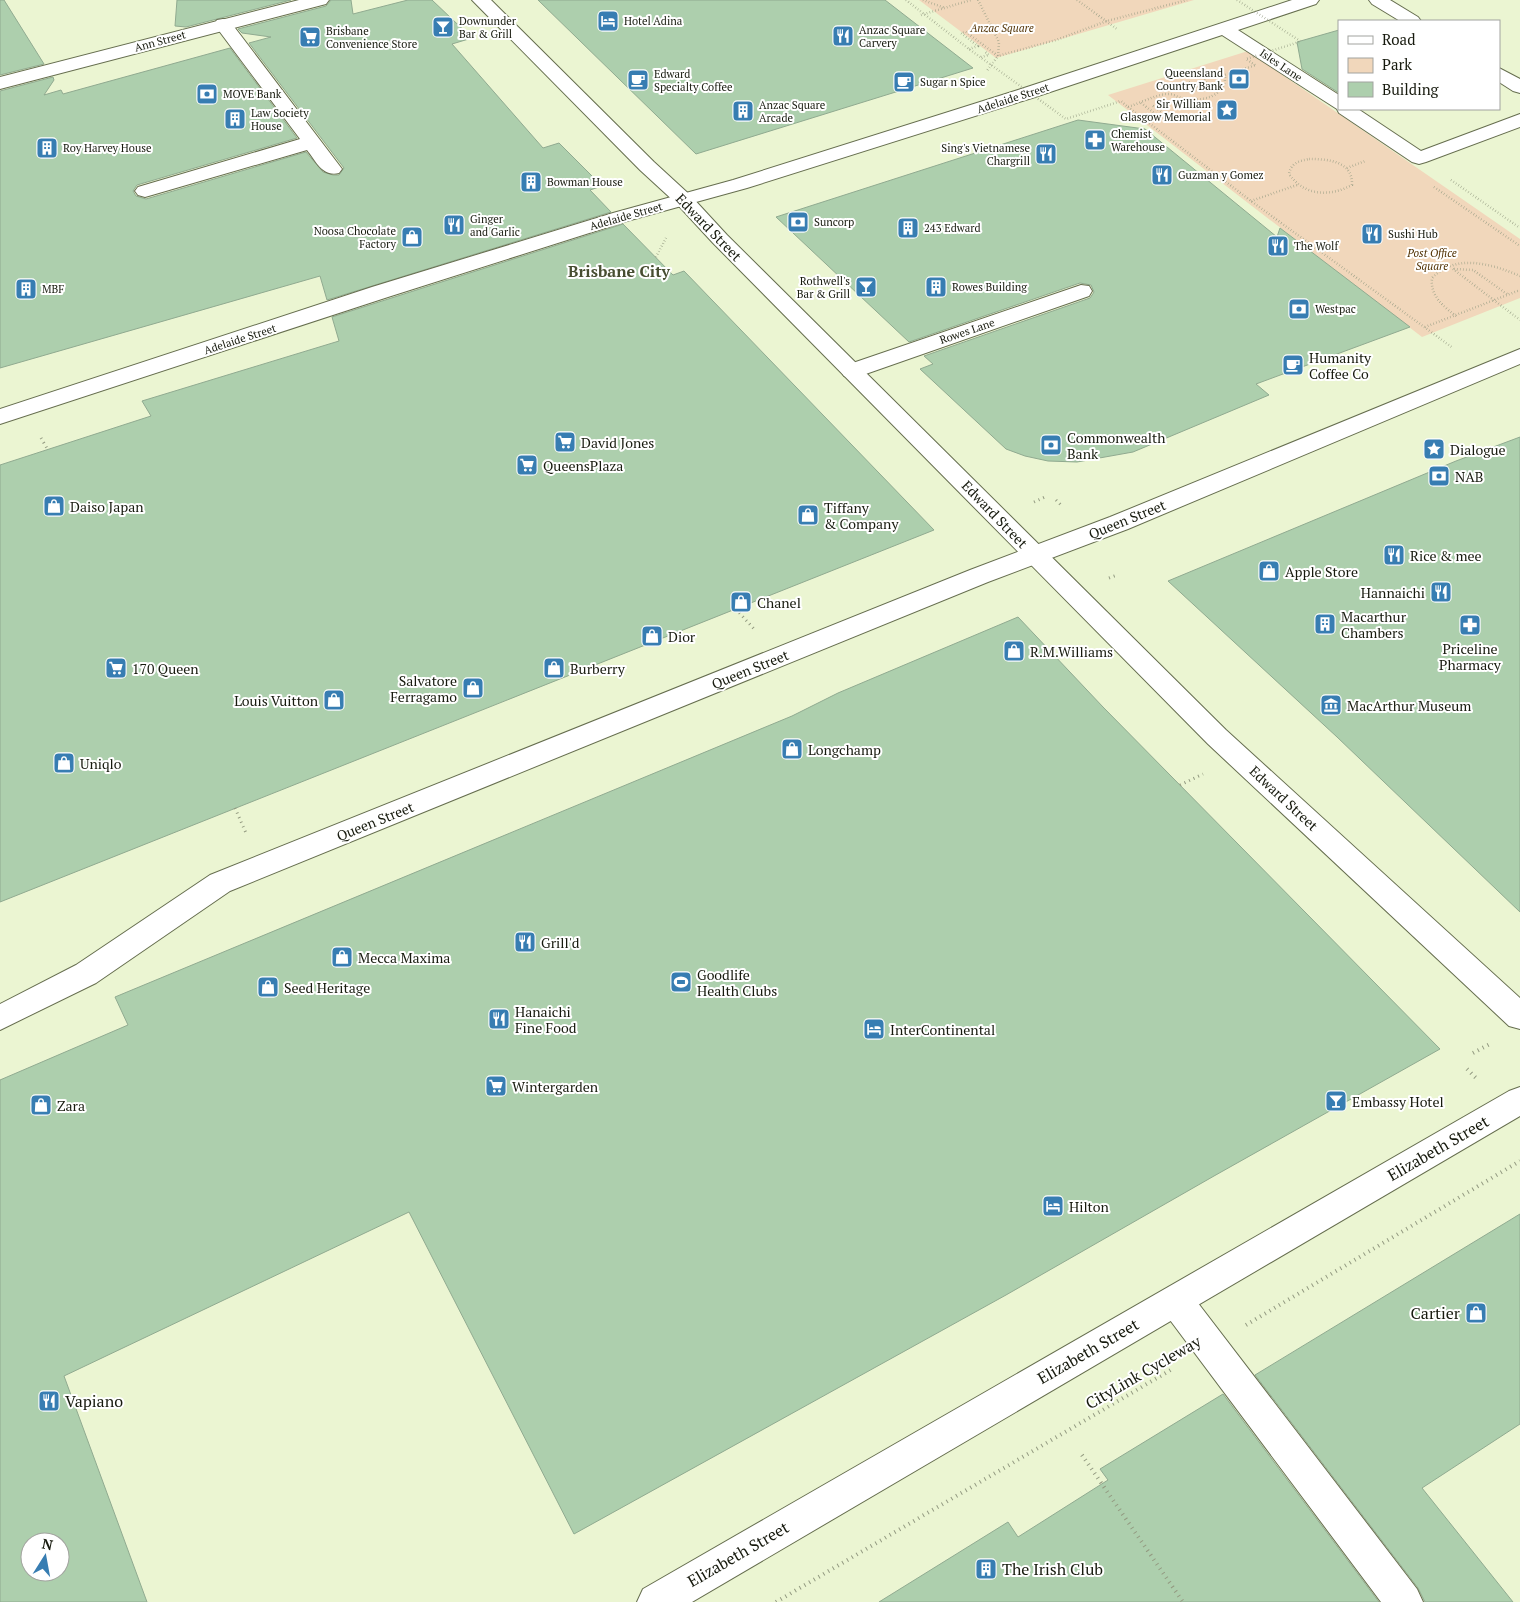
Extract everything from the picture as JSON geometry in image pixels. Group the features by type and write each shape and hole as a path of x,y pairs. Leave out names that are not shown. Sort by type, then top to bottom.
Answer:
{"street":[{"name":"Ann Street","path":"0,82 320,0"},
{"name":"Edward Street","path":"481,0 646,166 684,200 852,372 1217,736 1520,1017"},
{"name":"Adelaide Street","path":"0,417 380,292 620,217 740,184 1025,94 1310,0"},
{"path":"1378,0 1410,20"},
{"path":"223,24 332,169"},
{"name":"Isles Lane","path":"1223,28 1338,103"},
{"path":"1500,75 1520,87"},
{"path":"1347,110 1419,158 1520,120"},
{"path":"145,191 312,142"},
{"name":"Rowes Lane","path":"852,372 1081,291"},
{"name":"Queen Street","path":"0,1018 86,974 220,883 979,576 1137,516 1520,356"},
{"name":"Elizabeth Street","path":"656,1602 1520,1100"},
{"path":"1176,1301 1404,1602"}],"path":[{"path":"906,0 969,49 1066,119 1121,101 1250,201 1453,349"},
{"path":"923,0 946,8"},
{"path":"921,15 971,0"},
{"path":"978,0 999,42 997,57 985,73"},
{"path":"1077,0 1107,21"},
{"path":"981,57 989,55 984,51 997,57 1056,40 1107,21 1187,0"},
{"path":"1128,107 1168,94 1184,98 1203,99 1218,94 1226,88 1225,76 1256,65 1246,59 1300,41 1237,0"},
{"path":"969,49 978,46 961,33 966,32 997,57"},
{"path":"1166,84 1184,91 1206,89 1208,85 1200,73"},
{"path":"1189,82 1201,90"},
{"path":"1141,103 1161,118 1167,116 1152,105"},
{"path":"1419,158 1520,228"},
{"path":"1250,201 1298,185 1317,192 1333,192 1346,189 1352,185 1354,179 1352,173 1339,163 1329,160 1309,159 1294,164 1290,169 1289,174 1298,185"},
{"path":"656,257 667,235"},
{"path":"1456,316 1444,307 1432,292 1432,278 1441,268 1466,263 1481,263 1504,269 1520,276"},
{"path":"1508,295 1473,270 1453,269 1520,320"},
{"path":"1425,327 1520,290"},
{"path":"1034,502 1045,497"},
{"path":"1056,500 1061,505"},
{"path":"1108,578 1117,575"},
{"path":"1180,785 1204,774"},
{"path":"1473,1053 1492,1042"},
{"path":"1467,1069 1478,1079"},
{"name":"CityLink Cycleway","path":"776,1602 1211,1346 1520,1161"},
{"path":"1082,1455 1183,1602"}],"green space":[{"name":"Anzac Square","path":"919,0 1194,0 996,58"},
{"name":"Post Office Square","path":"1248,51 1520,239 1520,298 1422,337 1108,95"}],"building":[{"path":"0,0 4,0 44,64 0,75"},
{"path":"177,0 291,0 186,27 175,26"},
{"path":"331,0 351,0 353,14 408,0 432,0 472,38 452,44 543,148 559,143 602,186 590,190 611,212 327,300 320,276 0,368 0,91 53,77 54,80 44,95 61,90 63,94 230,48 297,138 137,185 133,191 136,196 146,199 306,152 323,172 339,175 344,168 249,43 271,37 242,33 238,29 326,6"},
{"name":"Anzac Square Arcade","path":"538,0 885,0 973,68 696,154"},
{"path":"1338,30 1338,92 1302,69 1297,42"},
{"path":"1078,120 1145,129 1277,237 1280,228 1410,327 1256,384 1269,395 1133,452 1077,462 1048,461 1025,456 1006,449 920,369 933,364 924,356 1090,298 1094,292 1091,285 1080,283 909,342 776,217"},
{"name":"QueensPlaza","path":"623,224 673,275 684,271 934,530 0,902 0,465 151,416 142,401 339,341 332,317"},
{"path":"1520,437 1520,912 1337,737 1168,581 1456,461"},
{"path":"1018,617 1103,707 1440,1049 1006,1295 574,1534 409,1212 64,1376 147,1602 0,1602 0,1080 128,1025 115,997 792,716 838,693"},
{"path":"1520,1214 1520,1424 1422,1488 1513,1602 1425,1602 1418,1588 1255,1375"},
{"path":"1223,1394 1379,1602 879,1602 1008,1522 1018,1537 1108,1480 1100,1469"}],"place":[{"name":"Hotel Adina","path":"608,21"},
{"name":"Downunder Bar & Grill","path":"443,27"},
{"name":"Anzac Square Carvery","path":"843,36"},
{"name":"Brisbane Convenience Store","path":"310,37"},
{"name":"Queensland Country Bank","path":"1239,79"},
{"name":"Edward Specialty Coffee","path":"638,80"},
{"name":"Sugar n Spice","path":"904,82"},
{"name":"MOVE Bank","path":"207,94"},
{"name":"Sir William Glasgow Memorial","path":"1227,110"},
{"name":"Anzac Square Arcade","path":"743,111"},
{"name":"Law Society House","path":"235,119"},
{"name":"Chemist Warehouse","path":"1095,140"},
{"name":"Roy Harvey House","path":"47,148"},
{"name":"Sing's Vietnamese Chargrill","path":"1046,154"},
{"name":"Guzman y Gomez","path":"1162,175"},
{"name":"Bowman House","path":"531,182"},
{"name":"Suncorp","path":"798,222"},
{"name":"Ginger and Garlic","path":"454,225"},
{"name":"243 Edward","path":"908,228"},
{"name":"Sushi Hub","path":"1372,234"},
{"name":"Noosa Chocolate Factory","path":"412,237"},
{"name":"The Wolf","path":"1278,246"},
{"name":"Rothwell's Bar & Grill","path":"866,287"},
{"name":"Rowes Building","path":"936,287"},
{"name":"MBF","path":"26,289"},
{"name":"Westpac","path":"1299,309"},
{"name":"Humanity Coffee Co","path":"1293,365"},
{"name":"David Jones","path":"565,442"},
{"name":"Commonwealth Bank","path":"1051,445"},
{"name":"Dialogue","path":"1434,449"},
{"name":"QueensPlaza","path":"527,465"},
{"name":"NAB","path":"1439,476"},
{"name":"Daiso Japan","path":"54,506"},
{"name":"Tiffany & Company","path":"808,515"},
{"name":"Rice & mee","path":"1394,555"},
{"name":"Apple Store","path":"1269,571"},
{"name":"Hannaichi","path":"1441,592"},
{"name":"Chanel","path":"741,602"},
{"name":"Macarthur Chambers","path":"1325,624"},
{"name":"Priceline Pharmacy","path":"1470,625"},
{"name":"Dior","path":"652,636"},
{"name":"R.M.Williams","path":"1014,651"},
{"name":"170 Queen","path":"116,668"},
{"name":"Burberry","path":"554,668"},
{"name":"Salvatore Ferragamo","path":"473,688"},
{"name":"Louis Vuitton","path":"334,700"},
{"name":"MacArthur Museum","path":"1331,705"},
{"name":"Longchamp","path":"792,749"},
{"name":"Uniqlo","path":"64,763"},
{"name":"Grill'd","path":"525,942"},
{"name":"Mecca Maxima","path":"342,957"},
{"name":"Goodlife Health Clubs","path":"681,982"},
{"name":"Seed Heritage","path":"268,987"},
{"name":"Hanaichi Fine Food","path":"499,1019"},
{"name":"InterContinental","path":"874,1029"},
{"name":"Wintergarden","path":"496,1086"},
{"name":"Embassy Hotel","path":"1336,1101"},
{"name":"Zara","path":"41,1105"},
{"name":"Hilton","path":"1053,1206"},
{"name":"Cartier","path":"1476,1313"},
{"name":"Vapiano","path":"49,1401"},
{"name":"The Irish Club","path":"986,1569"}],"district":[{"name":"Brisbane City","path":"619,271"}]}
